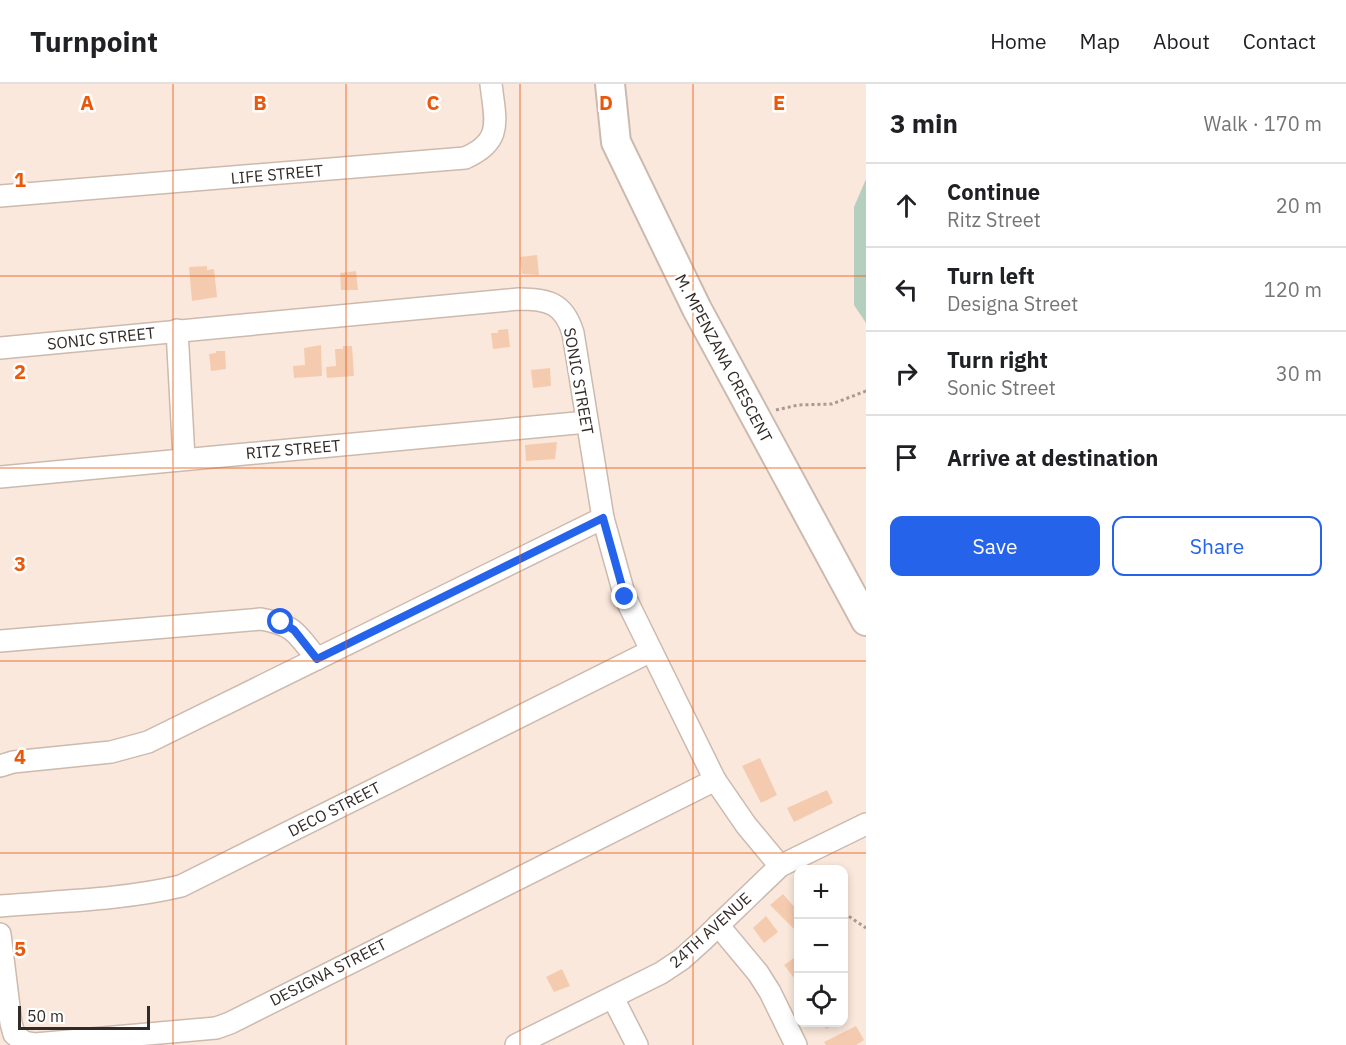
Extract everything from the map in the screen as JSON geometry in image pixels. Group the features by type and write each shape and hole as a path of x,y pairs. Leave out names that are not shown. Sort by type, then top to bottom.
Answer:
{"main road":[{"name":"M. MPENZANA CRESCENT","path":"610,84 616,142 697,309 866,621"}],"street":[{"name":"LIFE STREET","path":"0,196 465,158 481,151 489,143 494,133 491,84"},
{"name":"SONIC STREET","path":"0,348 535,299 550,302 558,307 570,321 573,333 603,518 625,597 715,780 746,825 780,866"},
{"path":"177,330 184,459"},
{"name":"RITZ STREET","path":"0,477 586,422"},
{"path":"0,766 13,762 111,752 148,742 603,518"},
{"path":"0,641 261,619 281,622 294,630 317,659"},
{"name":"DECO STREET","path":"0,906 114,897 181,886 651,651"},
{"name":"DESIGNA STREET","path":"0,934 11,1023 14,1034 24,1042 35,1044 216,1028 715,780"},
{"name":"24TH AVENUE","path":"516,1045 660,973 682,958 780,866 866,824"},
{"path":"718,925 758,973 796,1045"},
{"path":"613,998 637,1045"}],"path":[{"path":"754,415 798,405 832,404 866,392"},
{"path":"848,916 866,928"}],"green space":[{"path":"866,179 866,323 854,305 854,207"}],"building":[{"path":"537,255 539,275 522,274 520,257"},
{"path":"207,266 207,270 214,269 217,297 192,301 189,267"},
{"path":"356,271 358,290 341,290 340,273"},
{"path":"508,329 510,347 493,349 491,333"},
{"path":"321,345 322,376 294,378 293,366 305,365 304,348"},
{"path":"343,346 352,346 354,376 327,378 326,367 336,366 335,349 343,349"},
{"path":"216,351 225,351 226,369 211,371 209,354 216,353"},
{"path":"550,368 551,386 533,388 531,370"},
{"path":"557,442 555,459 526,461 525,445"},
{"path":"760,758 777,795 761,803 742,766"},
{"path":"827,790 833,803 794,822 787,808"},
{"path":"783,894 794,906 794,929 770,905"},
{"path":"766,916 778,932 764,943 753,928"},
{"path":"794,958 794,978 784,965"},
{"path":"562,969 570,986 554,992 546,977"},
{"path":"856,1026 864,1040 856,1045 826,1045 824,1042"}],"route":[{"path":"281,622 294,630 317,659 603,518 625,597"}]}
